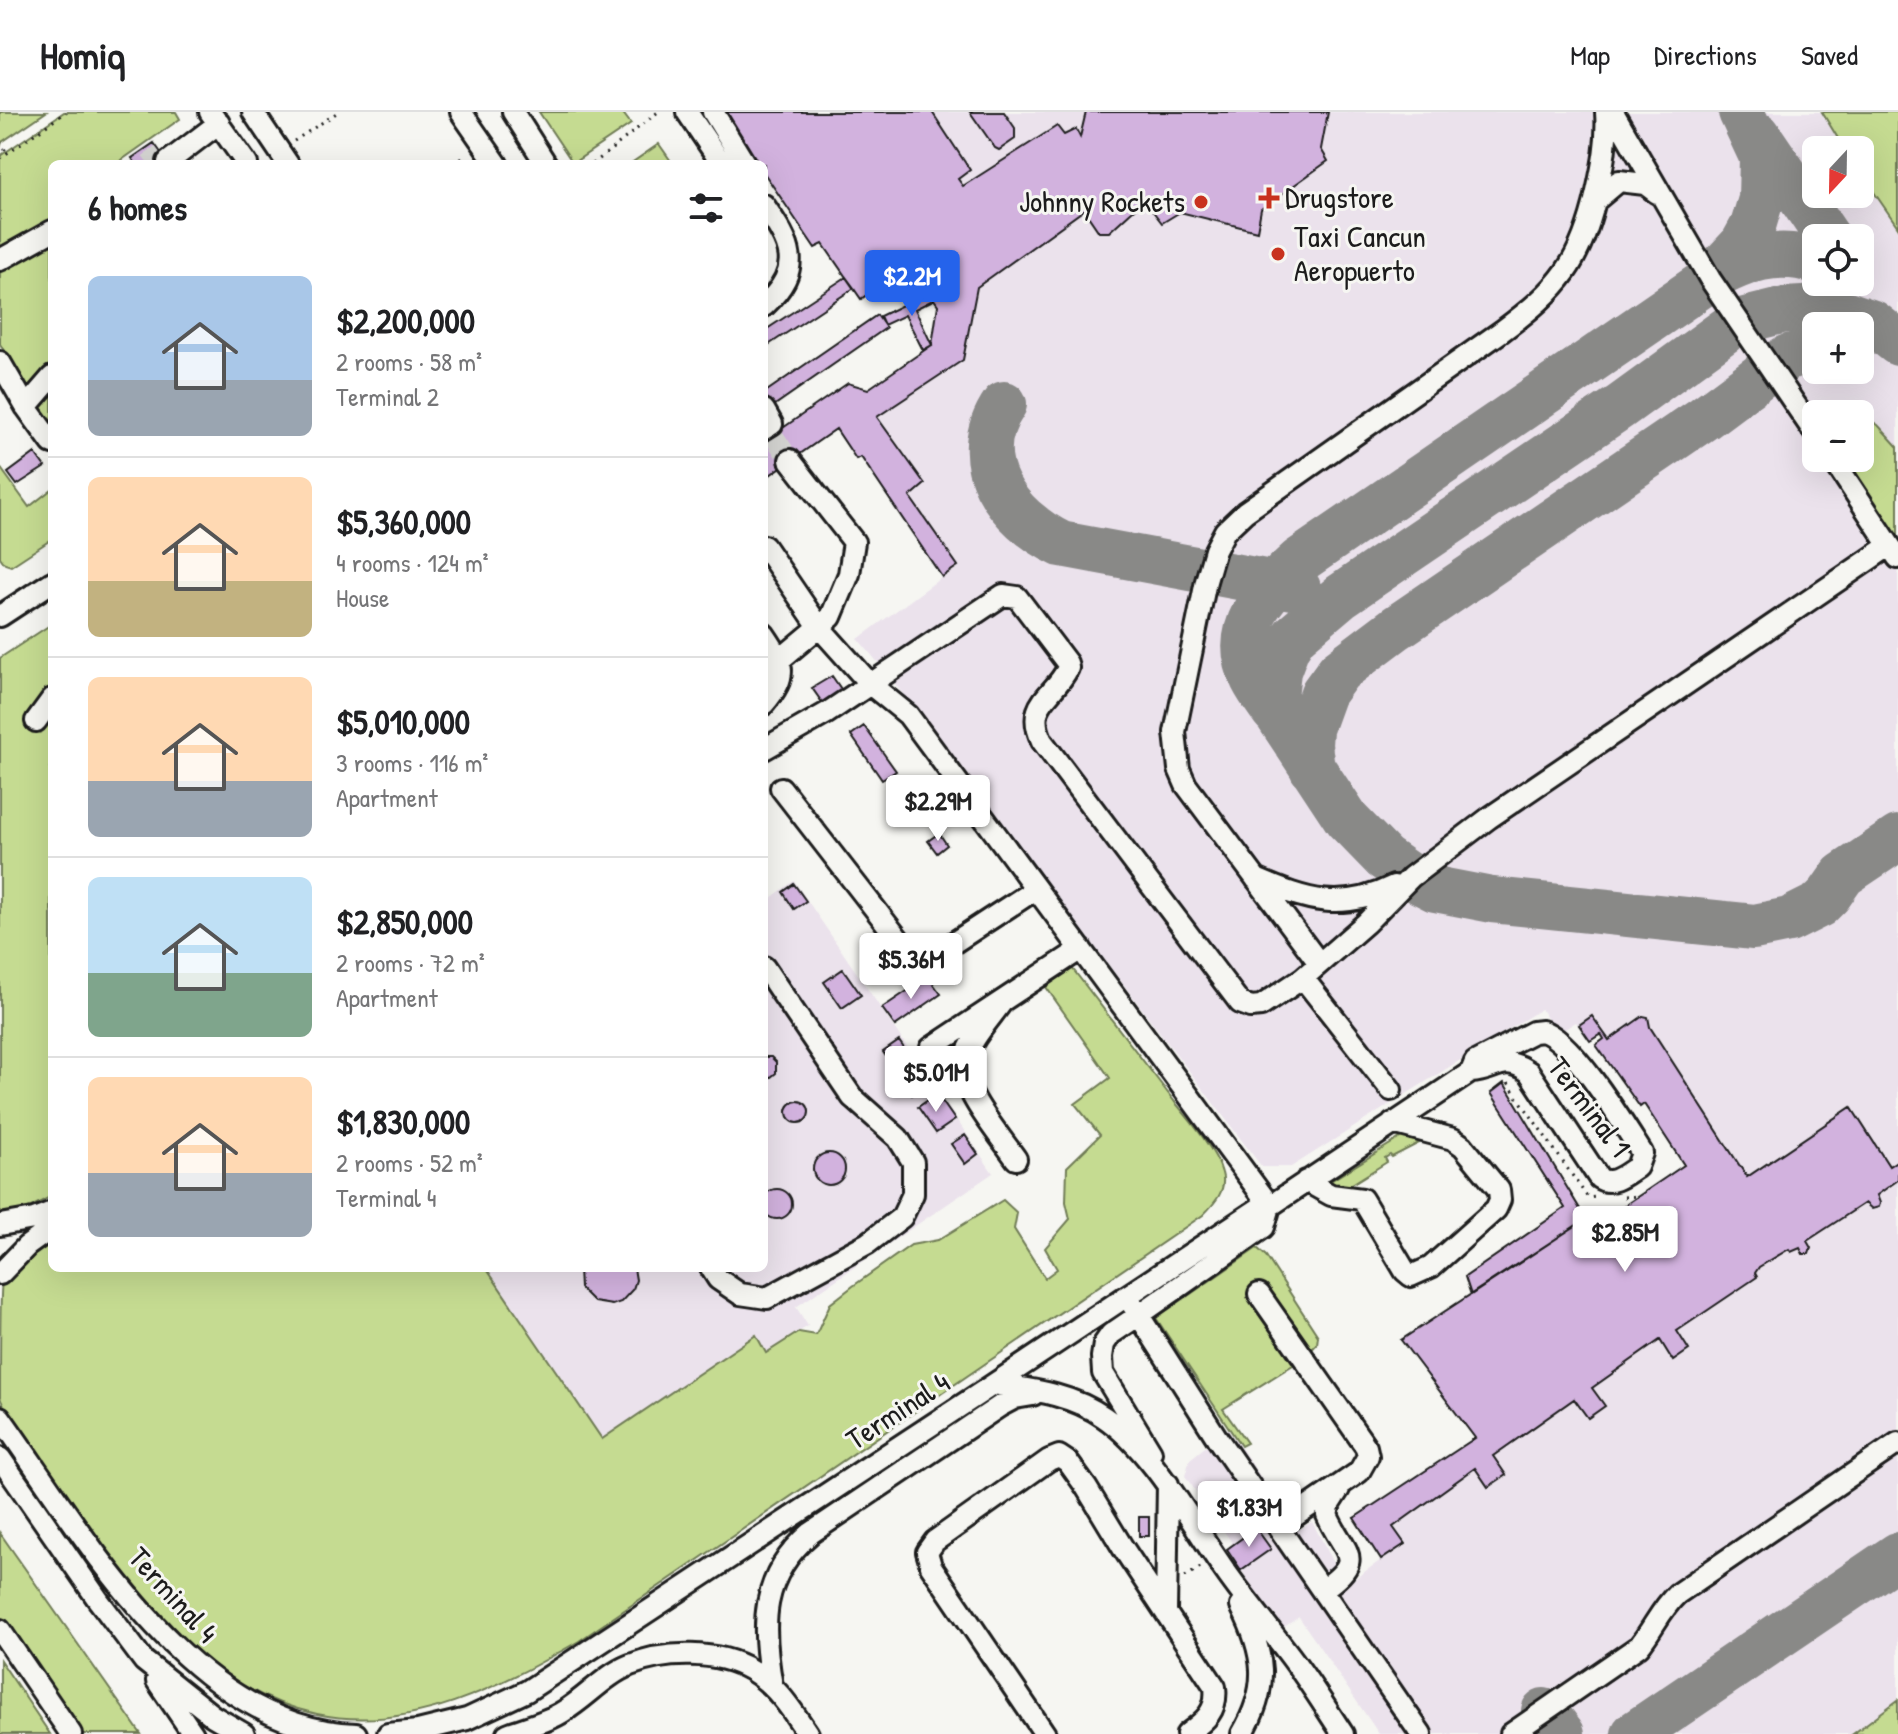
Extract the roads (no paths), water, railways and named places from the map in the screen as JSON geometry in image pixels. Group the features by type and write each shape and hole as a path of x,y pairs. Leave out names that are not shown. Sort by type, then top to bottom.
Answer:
{"street":[{"path":"253,112 284,157"},
{"path":"513,112 543,160"},
{"path":"687,112 719,160"},
{"path":"713,112 743,160"},
{"path":"1319,963 1186,785 1176,755 1175,732 1215,550 1225,531 1245,512 1532,309 1554,288 1574,263 1585,238 1605,156 1606,112"},
{"path":"1613,112 1730,311 1802,415"},
{"path":"164,158 214,117 244,160"},
{"path":"466,117 494,160"},
{"path":"1595,201 1619,181 1645,184 1660,196"},
{"path":"768,212 788,244 791,257 785,279 768,301"},
{"path":"0,260 48,233"},
{"path":"0,362 48,437"},
{"path":"26,407 48,382"},
{"path":"768,669 831,617 853,559 854,542 790,460"},
{"path":"768,747 871,685 1003,595 1017,597 1067,663 1066,672 1044,698 1036,714 1035,726 1051,753 1240,1003 1251,1007 1261,1006 1303,978 1366,923 1411,877 1489,818 1894,552 1841,472"},
{"path":"771,572 871,685 908,715 1270,1206"},
{"path":"0,616 48,585"},
{"path":"768,640 780,657 780,676 768,699"},
{"path":"36,721 48,704"},
{"path":"781,788 903,945 924,956 938,953 1036,889"},
{"path":"1255,878 1289,893 1347,902 1370,898 1411,877"},
{"path":"931,1048 1081,949"},
{"path":"714,1272 718,1279 740,1294 767,1298 868,1243 902,1217 913,1194 913,1162 898,1138 852,1097 768,973"},
{"path":"1303,978 1391,1090"},
{"path":"1002,1002 970,1047 963,1065 965,1083 1016,1159"},
{"name":"Terminal 1","path":"994,1384 1471,1072 1482,1072 1503,1061 1519,1065 1529,1072 1603,1181 1614,1181 1641,1164 1642,1153 1602,1089 1554,1035 1533,1032 1475,1062 1471,1072"},
{"path":"1306,1181 1331,1195 1362,1199 1411,1276 1431,1267 1496,1209 1500,1200 1499,1190 1463,1146 1453,1139 1393,1123"},
{"name":"Terminal 1","path":"1163,1478 1138,1428 1103,1373 1104,1344 1119,1327 1264,1227 1270,1206"},
{"path":"0,1225 48,1214"},
{"path":"0,1274 27,1246 48,1231"},
{"path":"0,1258 27,1246"},
{"path":"1259,1294 1366,1447 1368,1456 1365,1465 1344,1483 1279,1527"},
{"path":"1126,1295 1217,1438 1421,1734"},
{"name":"Terminal 4","path":"388,1734 418,1731 467,1719 527,1691 994,1384 1062,1396 1107,1418 1125,1434 1163,1478 1222,1568 1291,1656 1343,1734"},
{"path":"772,1686 766,1652 766,1612 778,1570 792,1549 811,1533 1000,1406 1015,1398 1031,1395 1062,1396"},
{"name":"Terminal 4","path":"1,1417 123,1589 170,1643 199,1669 238,1696 271,1713 311,1727 356,1734"},
{"path":"1511,1734 1639,1646 1665,1606 1677,1594 1898,1443"},
{"path":"1045,1734 928,1559 930,1546 1049,1460 1059,1456 1068,1462 1086,1487 1215,1687 1215,1705 1211,1714 1187,1734"},
{"name":"Terminal 4","path":"0,1458 144,1661 213,1716 244,1734"},
{"path":"1161,1605 1163,1478"},
{"path":"1322,1590 1341,1577 1348,1566 1348,1552 1327,1515 1330,1503 1344,1483"},
{"path":"1222,1568 1256,1635 1261,1661 1258,1702 1242,1734"},
{"path":"0,1630 71,1734"},
{"path":"537,1734 608,1677 631,1665 690,1655 723,1659 750,1669 772,1686 808,1734"},
{"path":"144,1661 193,1734"},
{"path":"507,1734 563,1712"}],"tunnel":[{"path":"154,160 161,154"},
{"path":"773,435 790,460"}],"place":[{"name":"Drugstore","path":"1269,198"},
{"name":"Johnny Rockets","path":"1201,202"},
{"name":"Taxi Cancun Aeropuerto","path":"1278,254"}]}
